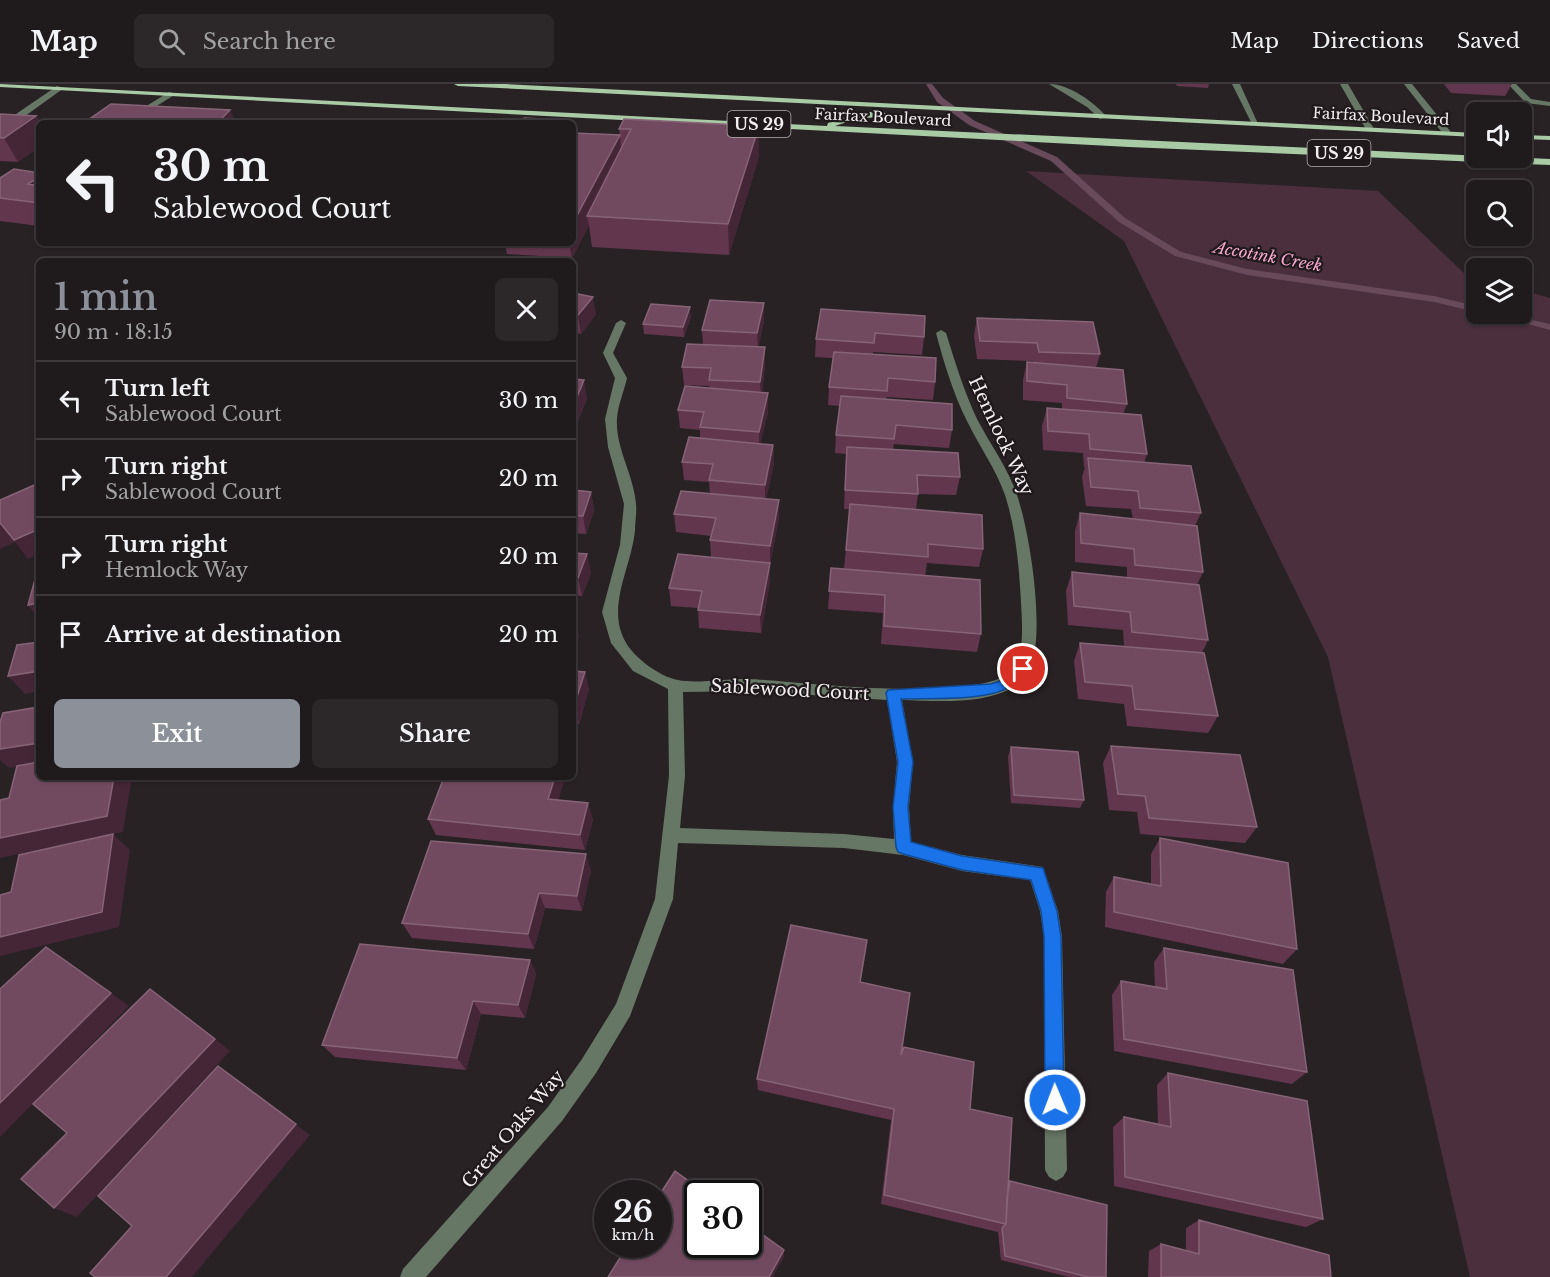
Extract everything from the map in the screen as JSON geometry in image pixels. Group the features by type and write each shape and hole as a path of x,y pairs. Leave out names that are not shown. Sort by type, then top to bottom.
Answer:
{"main road":[{"name":"Fairfax Boulevard","path":"458,84 825,128 1550,162"},
{"name":"Fairfax Boulevard","path":"0,85 172,94 623,105 859,105 1466,134"},
{"path":"825,128 858,116 1074,115"},
{"path":"1532,137 1550,138"}],"street":[{"path":"1053,84 1090,105 1103,117"},
{"path":"1236,84 1256,124"},
{"path":"1344,84 1371,129"},
{"path":"1408,84 1446,133"},
{"path":"1512,84 1529,101 1550,104"},
{"path":"0,127 4,127 60,88"},
{"path":"128,120 172,94"},
{"path":"145,109 166,113"},
{"path":"621,323 608,353 621,378 611,419 614,447 630,504 627,545 609,612 618,643 638,667 675,686"},
{"name":"Hemlock Way","path":"893,693 992,689 1008,684 1023,669 1028,647 1025,571 1012,496 977,430 955,380 941,333"},
{"name":"Sablewood Court","path":"675,686 750,685 849,694 893,693 905,762 901,807 903,847"},
{"name":"Great Oaks Way","path":"411,1277 555,1114 589,1066 623,1009 664,898 677,776 675,686"},
{"path":"671,835 775,837 903,847 962,863 1037,873 1049,911 1053,937 1056,1170"}],"shaded area":[{"path":"1026,171 1378,191 1466,275 1466,324 1532,324 1532,293 1550,298 1550,1277 1470,1277 1328,657 1124,241"}],"building":[{"path":"111,104 230,110 220,120 91,118"},
{"path":"0,114 36,116 4,138 0,138"},
{"path":"524,118 556,120 522,120"},
{"path":"624,119 759,126 728,224 587,216 631,129 619,129"},
{"path":"576,133 620,135 576,217"},
{"path":"14,169 36,173 36,179 28,184 36,185 36,203 0,198 0,178"},
{"path":"576,294 593,297 576,315"},
{"path":"710,300 764,303 757,333 702,330"},
{"path":"651,304 690,307 683,327 643,324"},
{"path":"821,309 925,316 924,337 875,333 874,343 816,339"},
{"path":"977,318 1093,322 1100,354 1039,352 1037,343 980,341"},
{"path":"687,344 765,347 760,382 709,380 711,368 682,367"},
{"path":"834,352 936,358 935,382 888,378 887,391 829,387"},
{"path":"1027,362 1123,370 1127,404 1067,398 1067,385 1027,381"},
{"path":"576,379 584,380 576,400"},
{"path":"685,386 768,393 759,432 700,427 704,412 678,410"},
{"path":"841,396 952,404 952,430 896,425 894,439 836,435"},
{"path":"1047,408 1141,415 1147,454 1090,449 1089,434 1048,431"},
{"path":"689,437 773,445 765,485 709,480 713,464 682,462"},
{"path":"847,447 958,453 960,477 917,475 918,494 845,490"},
{"path":"1088,458 1191,466 1201,513 1140,508 1138,491 1091,487"},
{"path":"36,484 36,530 14,540 0,524 0,500"},
{"path":"576,490 591,492 583,516 576,515"},
{"path":"681,491 779,500 770,546 710,540 716,518 674,514"},
{"path":"850,504 982,515 983,549 928,544 928,557 846,550"},
{"path":"1080,513 1197,526 1203,572 1135,565 1134,549 1081,543"},
{"path":"576,553 587,554 578,578 576,578"},
{"path":"678,554 770,563 760,615 698,610 702,591 669,588"},
{"path":"831,568 980,580 981,634 884,626 885,595 829,591"},
{"path":"1072,572 1199,585 1208,640 1132,632 1130,612 1074,606"},
{"path":"36,576 36,604 28,605"},
{"path":"36,642 36,671 8,676 17,645"},
{"path":"1080,643 1204,653 1218,716 1135,709 1132,686 1085,682"},
{"path":"576,671 585,672 576,700"},
{"path":"36,708 36,743 0,749 0,722 3,713"},
{"path":"1111,746 1240,755 1257,827 1149,818 1145,796 1118,794"},
{"path":"1011,747 1078,752 1084,800 1014,795"},
{"path":"36,763 36,780 113,780 107,816 0,838 0,800 9,798 17,766"},
{"path":"443,780 554,780 548,799 588,803 580,835 428,819"},
{"path":"113,834 102,912 0,937 0,895 11,892 19,855"},
{"path":"1160,838 1288,863 1297,949 1114,912 1114,877 1161,886"},
{"path":"431,841 586,854 577,896 539,893 528,934 402,923"},
{"path":"791,925 867,940 860,982 910,993 901,1055 904,1047 974,1062 970,1109 1012,1118 1006,1224 884,1195 894,1109 757,1079"},
{"path":"360,944 530,960 518,1005 473,1001 457,1058 322,1045"},
{"path":"46,947 111,993 0,1103 0,989"},
{"path":"1164,948 1293,970 1307,1072 1124,1039 1121,981 1167,989"},
{"path":"150,989 215,1039 54,1208 21,1179 67,1133 33,1104"},
{"path":"218,1066 296,1124 166,1277 95,1277 90,1273 132,1226 98,1196"},
{"path":"1168,1073 1307,1101 1323,1219 1125,1177 1124,1117 1171,1127"},
{"path":"675,1171 688,1180 684,1180 684,1258 762,1258 762,1234 784,1250 769,1277 608,1277 620,1258 672,1258 672,1180 669,1180"},
{"path":"1010,1181 1107,1205 1106,1277 1088,1277 1005,1256 1002,1228 1006,1224"},
{"path":"1199,1220 1329,1255 1331,1277 1161,1277 1161,1244 1199,1254"}],"waterway":[{"name":"Accotink Creek","path":"929,84 940,100 972,123 1054,159 1122,220 1178,254 1247,272 1434,299 1466,307"},
{"name":"Accotink Creek","path":"1532,323 1550,327"}],"route":[{"path":"1023,669 1008,684 992,689 947,693 893,693 905,762 901,807 903,847 962,863 1037,873 1049,911 1053,937 1055,1100"}]}
